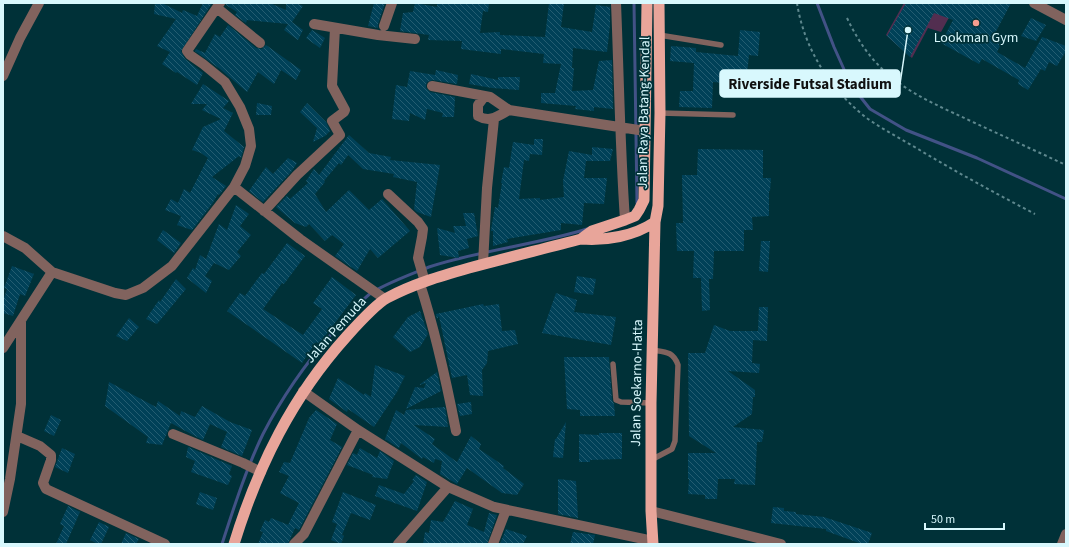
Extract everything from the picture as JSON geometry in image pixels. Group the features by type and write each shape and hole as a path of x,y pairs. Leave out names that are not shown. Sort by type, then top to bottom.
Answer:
{"highway":[{"name":"Jalan Raya Batang-Kendal","path":"644,200 643,130 647,3"},
{"name":"Jalan Raya Batang-Kendal","path":"655,222 658,206 660,113 659,3"},
{"name":"Jalan Pemuda","path":"581,239 592,231 635,216 644,200"},
{"name":"Jalan Pemuda","path":"234,544 259,470 304,391 331,354 382,298 423,280 484,261 581,239 594,240 635,232 643,230 655,222"},
{"name":"Jalan Soekarno-Hatta","path":"653,542 651,511 651,403 655,222"}],"street":[{"path":"3,76 6,60 39,3"},
{"path":"384,26 392,3"},
{"path":"616,3 625,128 622,178 625,220"},
{"path":"1034,3 1066,20"},
{"path":"3,236 25,248 52,272 126,295 143,288 172,266 234,187 245,166 251,146 249,129 240,107 225,82 203,64 190,56 187,51 218,5 260,42"},
{"path":"314,24 415,38"},
{"path":"264,211 297,175 340,135 332,120 345,110 332,86 335,28"},
{"path":"432,86 490,98 509,110 643,130"},
{"path":"484,97 478,105 478,116 482,119 494,119 509,110"},
{"path":"484,261 487,188 494,119"},
{"path":"234,187 300,239 382,298"},
{"path":"388,194 418,222 422,229 418,258 445,374 456,431"},
{"path":"3,348 52,272"},
{"path":"3,512 10,479 21,404 21,322"},
{"path":"304,391 358,430 448,487 494,507 653,542"},
{"path":"294,544 304,534 358,430"},
{"path":"173,434 259,470"},
{"path":"17,436 40,446 51,455 51,460 43,483 46,489 146,541 165,544"},
{"path":"398,544 448,487"},
{"path":"493,544 506,510"},
{"path":"651,511 774,543"},
{"path":"1062,544 1066,534"}],"lane":[{"path":"659,35 721,45"},
{"path":"660,113 733,115"},
{"path":"651,460 672,448 676,441 678,365 672,354 652,350"},
{"path":"613,364 616,400 621,402 651,403"}],"path":[{"path":"797,3 806,39 819,66 837,90 858,111 882,128 929,156 1035,214"},
{"path":"847,18 859,40 875,61 893,79 904,87 926,100 1066,165"}],"shaded area":[{"path":"904,3 957,3 941,32 928,28 912,58 886,35"}],"building":[{"path":"155,3 162,3 182,13 183,10 197,16 203,3 212,3 181,51 185,59 203,73 197,85 162,64 170,52 157,46 176,19 154,14"},
{"path":"226,3 270,3 286,10 286,3 296,3 303,6 292,22 303,30 298,40 284,30 288,24 247,20 246,23 235,15 237,12 226,5"},
{"path":"374,3 385,3 378,28 368,26"},
{"path":"415,3 437,7 437,3 489,3 488,12 483,11 480,33 500,32 500,35 545,37 549,3 564,3 561,27 592,32 596,5 610,7 607,52 573,48 572,68 574,68 572,91 593,90 599,61 612,60 613,109 594,107 594,111 575,109 576,106 541,103 541,93 555,93 561,64 543,63 544,54 501,49 501,54 461,49 462,41 428,40 429,35 400,31 403,13 413,12"},
{"path":"906,3 1011,3 993,37 1002,42 997,52 1025,68 1042,37 1066,46 1066,51 1057,66 1049,62 1045,71 1041,69 1028,90 1018,84 1019,80 982,59 979,64 941,43 953,20 934,13 910,57 887,36"},
{"path":"1031,18 1046,25 1036,41 1021,36"},
{"path":"228,25 256,48 262,49 266,45 301,70 296,80 281,70 274,84 258,72 247,92 220,69 195,51 196,49 205,53 215,34 220,37"},
{"path":"312,30 325,38 320,48 306,38"},
{"path":"740,30 760,32 758,56 749,55 746,85 713,82 712,108 679,107 680,91 693,91 694,63 670,61 671,46 696,48 696,52 738,56"},
{"path":"436,70 458,75 457,84 433,80 427,82 426,85 426,88 430,92 455,97 454,117 442,117 443,113 427,109 425,120 410,113 409,121 392,119 396,85 407,87 410,71 435,75"},
{"path":"471,74 498,80 498,77 520,77 519,90 492,88 469,84"},
{"path":"203,84 229,101 223,108 233,113 224,131 244,147 241,158 239,156 212,177 226,186 219,195 218,194 192,230 177,225 181,216 165,210 171,199 178,203 184,189 190,193 208,158 201,153 192,150 203,127 221,119 202,110 207,104 191,104"},
{"path":"257,103 272,106 271,115 256,115"},
{"path":"307,103 326,122 330,131 325,136 313,142 317,128 300,112"},
{"path":"349,135 369,153 391,157 390,160 440,165 431,217 417,212 414,209 417,182 393,177 394,174 363,169 348,155 341,165 339,163 324,181 325,182 315,194 326,212 349,190 369,210 382,199 410,231 378,258 370,249 357,271 335,256 344,244 332,235 325,241 309,224 306,227 295,223 276,207 287,196 290,199 308,183 306,181 314,169 319,175"},
{"path":"534,139 543,139 542,155 530,154 529,161 524,160 519,199 540,198 540,200 564,197 563,181 569,151 592,155 592,147 613,149 610,161 586,161 584,178 607,178 604,204 584,203 582,225 561,223 561,230 507,239 508,242 493,246 493,231 491,230 495,207 498,208 504,167 509,168 513,142 534,145"},
{"path":"698,149 763,150 763,178 771,178 769,191 769,216 752,217 753,230 744,230 744,251 714,251 713,279 709,279 710,310 702,311 701,278 693,278 694,251 677,251 676,223 683,223 682,175 697,175"},
{"path":"288,158 297,163 291,172 263,202 249,191 266,167 273,174"},
{"path":"236,205 249,214 240,226 251,235 237,252 241,256 229,270 214,263 205,276 212,281 206,293 187,278 193,268 195,270 200,255 206,259 219,224 227,230"},
{"path":"463,213 474,213 478,236 467,239 469,248 458,251 459,258 440,255 437,228 455,233 453,226 466,226"},
{"path":"163,230 181,243 174,253 157,240"},
{"path":"761,241 770,241 768,272 759,271"},
{"path":"287,243 305,256 284,284 282,283 263,309 303,335 322,309 313,303 332,277 356,295 319,344 316,342 302,363 227,311 240,293 245,296 262,273 264,274"},
{"path":"12,266 34,274 25,296 20,294 13,316 3,313 3,301 7,289 4,288"},
{"path":"577,276 596,279 593,295 574,292"},
{"path":"176,279 186,289 157,324 146,319 159,300 160,302"},
{"path":"556,293 577,300 574,312 616,317 611,345 542,333"},
{"path":"483,304 484,306 499,304 502,331 515,330 518,344 488,351 487,363 482,370 483,396 470,395 467,375 452,378 439,316 437,319 436,314"},
{"path":"759,307 768,307 767,341 753,340 752,363 760,364 759,373 728,371 755,390 752,414 733,427 764,430 762,442 757,442 755,485 734,484 735,479 718,479 717,499 705,499 705,495 688,494 688,453 716,453 689,436 688,353 705,353 714,325 730,331 758,331"},
{"path":"420,311 428,334 420,347 410,352 393,337 408,317"},
{"path":"129,318 139,327 127,341 116,336"},
{"path":"564,357 609,357 612,400 614,404 615,416 580,416 580,410 567,409"},
{"path":"375,365 405,376 397,392 374,427 348,409 347,412 329,399 338,378 364,395 365,393 371,397"},
{"path":"437,372 441,391 406,409 415,387 424,388 426,383 419,385"},
{"path":"109,382 156,407 158,401 180,416 181,411 195,417 202,406 230,422 252,430 242,456 221,447 227,432 210,424 203,440 171,423 162,445 146,443 148,437 105,406"},
{"path":"471,402 472,414 460,416 457,404"},
{"path":"445,407 448,427 414,425 435,439 432,444 457,462 471,436 481,444 479,449 504,466 503,468 524,484 517,495 502,493 467,468 457,484 440,474 442,461 435,459 434,463 423,457 422,459 401,443 399,448 385,439 396,410 404,415 406,410"},
{"path":"316,410 337,424 330,440 342,447 299,530 295,528 288,544 258,544 263,532 260,531 265,520 269,522 271,518 288,525 299,503 280,493 289,476 279,472 284,462 290,463 309,418"},
{"path":"51,415 61,420 54,436 44,431"},
{"path":"566,422 563,458 553,457 555,439"},
{"path":"599,433 622,433 622,459 590,460 590,462 579,462 579,434 599,435"},
{"path":"188,447 232,466 229,474 232,476 228,485 191,472 195,461 186,457"},
{"path":"62,448 75,454 68,473 55,467"},
{"path":"360,448 377,458 380,451 394,461 387,479 372,477 373,475 347,465 353,453 357,455"},
{"path":"416,475 427,482 417,511 375,496 379,485 404,494 414,481 412,480"},
{"path":"558,479 576,481 578,518 558,514"},
{"path":"200,492 217,498 213,510 196,504"},
{"path":"343,492 376,505 370,520 351,513 342,535 344,536 341,544 331,540 337,524 332,522"},
{"path":"455,501 473,509 467,525 484,532 489,513 497,515 487,544 423,544 425,532 429,533 431,520 443,522"},
{"path":"68,506 80,512 66,544 56,544 64,526 60,524"},
{"path":"773,507 784,508 784,511 796,512 796,514 824,517 872,533 868,544 862,544 826,531 826,529 771,523"},
{"path":"99,522 109,527 101,544 90,540"},
{"path":"506,529 527,536 523,544 500,544"},
{"path":"573,532 595,535 593,544 570,544"},
{"path":"126,533 139,539 136,544 121,544"}],"waterway":[{"path":"634,3 637,203"},
{"path":"817,3 851,85 870,109 906,130 977,158 1066,199"},
{"path":"222,544 251,461 263,434 278,407 313,356 346,317 366,297 384,286 429,267 468,256 567,235 587,229"}],"place":[{"name":"Lookman Gym","path":"976,23"},
{"name":"Riverside Futsal Stadium","path":"908,30"}]}
